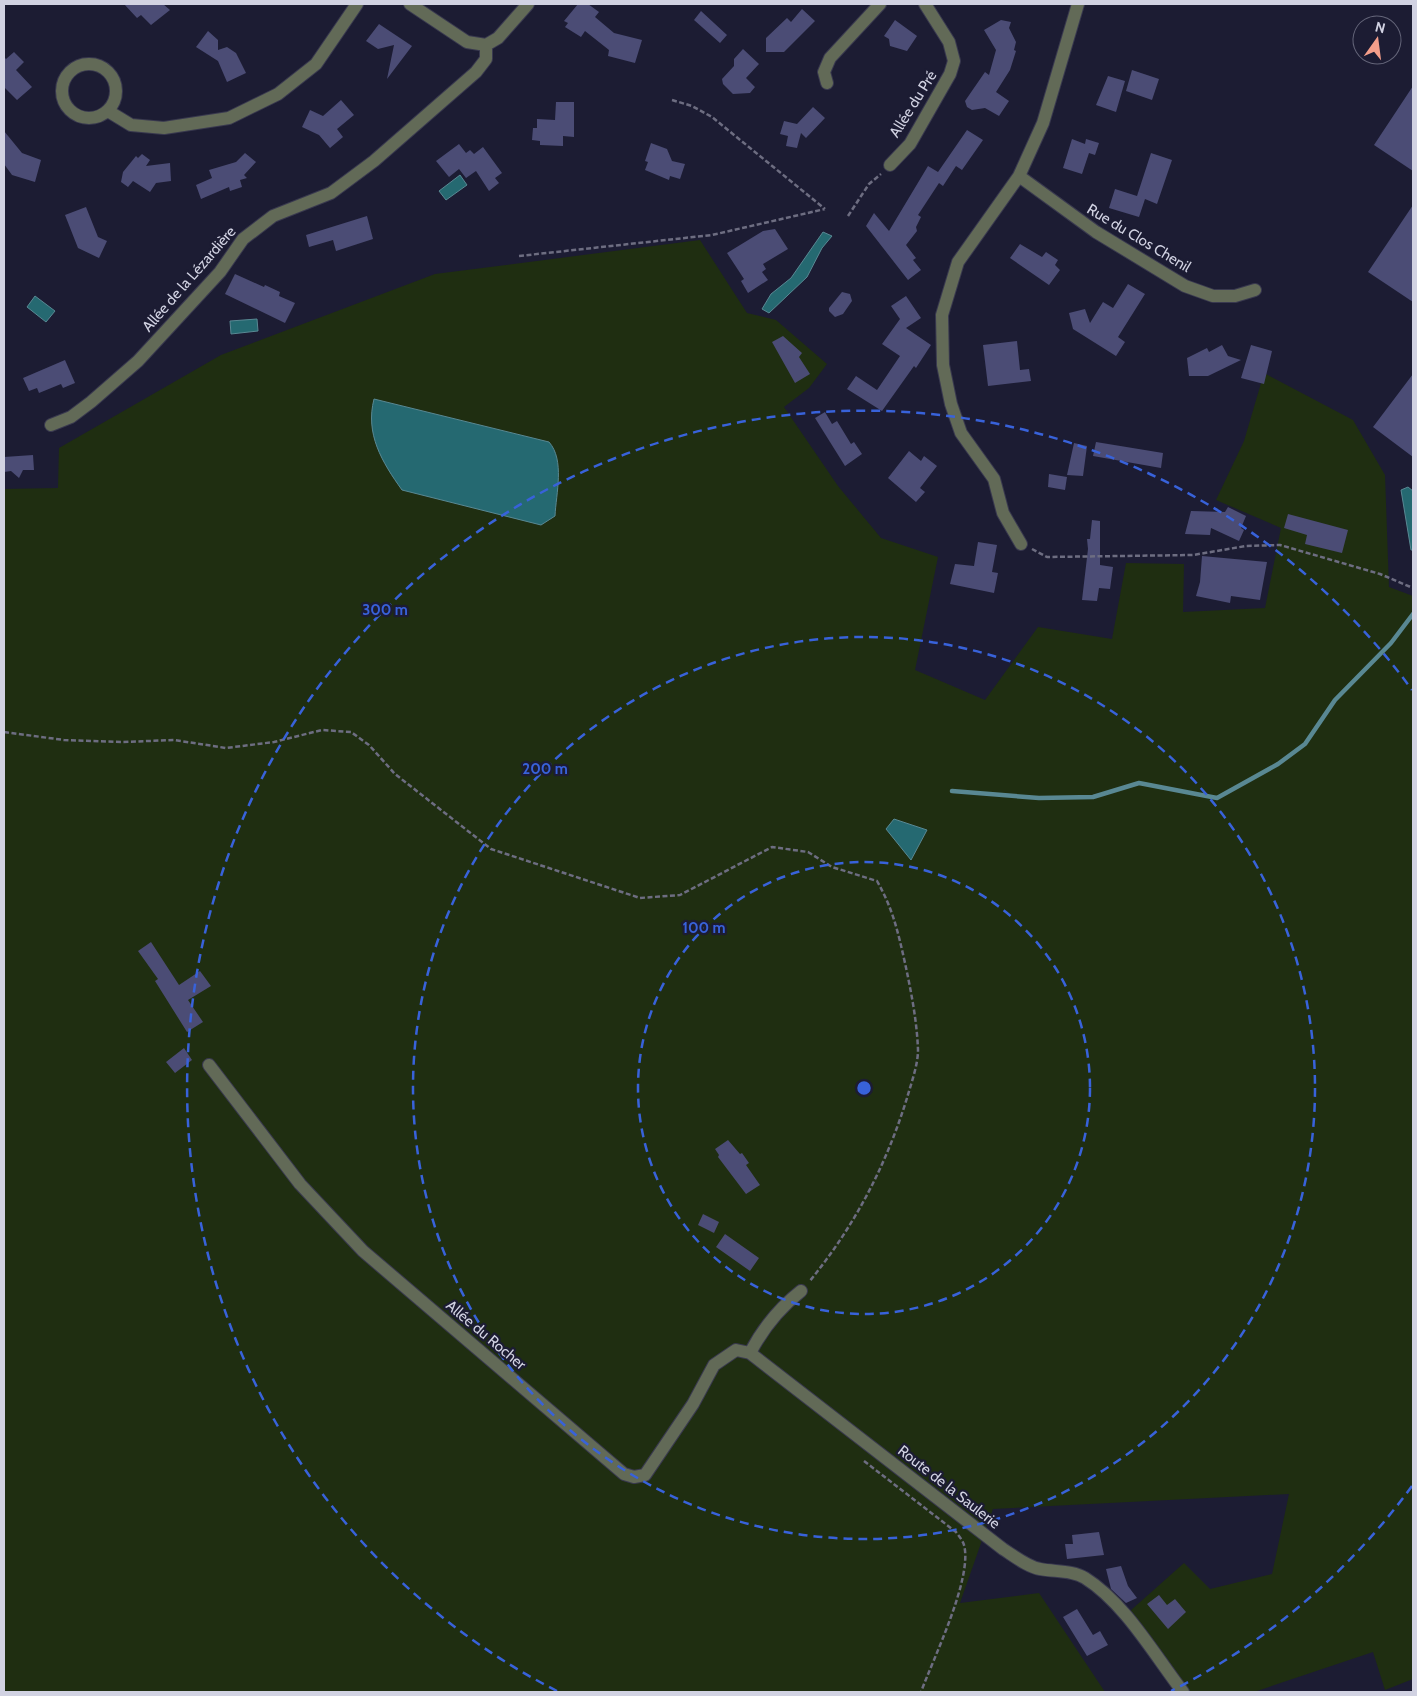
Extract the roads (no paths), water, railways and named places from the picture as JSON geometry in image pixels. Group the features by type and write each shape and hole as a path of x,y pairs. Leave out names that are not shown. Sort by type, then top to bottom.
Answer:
{"street":[{"path":"108,111 131,125 164,128 230,118 278,94 316,64 357,4"},
{"path":"410,4 467,42 486,45 498,38 528,4"},
{"path":"827,83 824,72 830,58 880,4"},
{"name":"Allée du Pré","path":"890,165 910,144 950,74 954,60 950,42 925,4"},
{"path":"1022,544 1003,513 994,479 961,433 951,404 943,365 942,314 958,262 1019,176 1043,123 1078,4"},
{"name":"Allée de la Lézardière","path":"51,425 71,417 92,402 138,361 220,272 243,239 273,216 332,192 374,161 476,72 486,59 486,45"},
{"path":"83,64 93,64 110,74 115,82 116,93 114,102 108,111 100,116 80,117 71,112 64,104 61,94 62,84 74,68 83,64"},
{"name":"Rue du Clos Chenil","path":"1019,176 1096,232 1185,286 1213,296 1235,296 1255,290"},
{"name":"Allée du Rocher","path":"210,1064 300,1184 363,1251 624,1474 634,1477 645,1475 655,1463 693,1404 714,1365 736,1350 750,1353"},
{"path":"750,1353 761,1330 784,1305 801,1291"},
{"name":"Route de la Saulerie","path":"750,1353 1003,1550 1038,1569 1065,1571 1085,1578 1105,1594 1130,1621 1183,1692"}],"waterway":[{"path":"952,791 1039,798 1093,797 1139,783 1217,798 1278,764 1305,744 1335,700 1391,643 1413,614"}]}
